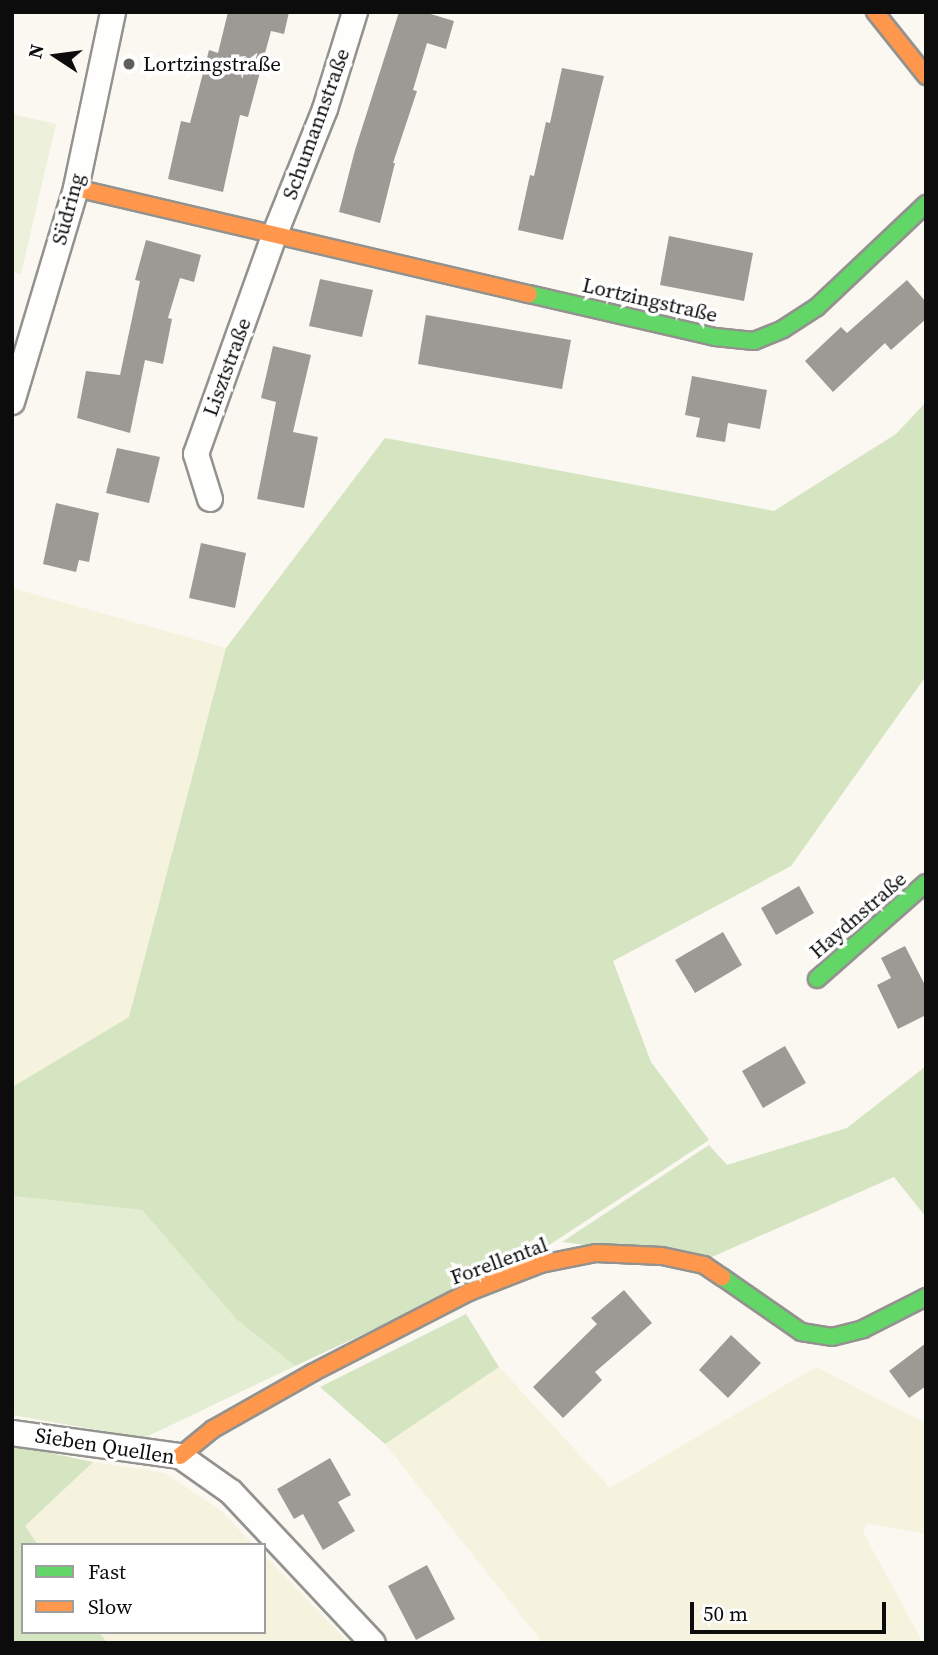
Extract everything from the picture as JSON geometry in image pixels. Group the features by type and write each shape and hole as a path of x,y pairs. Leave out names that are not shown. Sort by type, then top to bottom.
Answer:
{"street":[{"name":"Südring","path":"12,402 75,188 113,12"},
{"name":"Schumannstraße","path":"274,236 325,109 355,12"},
{"path":"875,12 926,76"},
{"name":"Lortzingstraße","path":"75,188 715,337 754,341 783,329 817,307 926,204"},
{"name":"Lisztstraße","path":"211,499 195,454 274,236"},
{"name":"Haydnstraße","path":"817,979 926,883"},
{"name":"Forellental","path":"180,1455 213,1429 312,1373 469,1292 541,1264 596,1253 662,1256 704,1265 801,1332 832,1337 863,1329 926,1297"},
{"name":"Sieben Quellen","path":"12,1433 180,1455 231,1492 373,1643"}],"shaded area":[{"path":"12,588 226,648 129,1017 14,1086"},
{"path":"499,1367 610,1488 816,1367 926,1423 926,1534 867,1523 863,1532 923,1643 543,1643 385,1444"},
{"path":"93,1462 165,1473 219,1509 252,1543 37,1543 25,1526"},
{"path":"266,1557 349,1643 107,1643 100,1634 266,1634"}],"green space":[{"path":"12,114 56,124 21,274 12,272"},
{"path":"926,402 926,676 791,866 613,961 651,1062 709,1140 537,1253 295,1366 236,1319 142,1210 12,1196 14,1086 129,1017 226,648 385,438 774,511 896,434"},
{"path":"926,1066 926,1217 894,1177 705,1260 562,1242 709,1145 727,1165 847,1128"},
{"path":"12,1196 142,1210 236,1319 295,1366 144,1438 12,1415"},
{"path":"466,1314 499,1367 385,1444 320,1387"},
{"path":"12,1445 93,1462 25,1526 37,1543 21,1543 21,1634 100,1634 107,1643 12,1643"}],"building":[{"path":"228,12 289,12 284,34 271,31 248,117 240,115 223,192 168,179 181,121 190,123 209,50 218,53"},
{"path":"399,12 424,12 454,21 446,49 427,43 413,90 417,91 393,163 380,223 339,212 355,150"},
{"path":"562,68 604,76 563,240 518,230 530,175 534,176 546,122 550,123"},
{"path":"669,236 753,253 744,301 660,285"},
{"path":"146,240 201,255 194,282 180,278 168,318 172,319 163,364 145,360 130,433 77,418 86,371 120,375 140,281 135,280"},
{"path":"320,279 373,290 362,337 309,326"},
{"path":"907,280 926,302 926,319 891,350 885,343 833,392 805,361 841,327 847,333"},
{"path":"426,315 571,340 562,389 418,364"},
{"path":"273,346 311,355 293,432 318,437 304,508 257,499 276,402 261,398"},
{"path":"692,376 767,390 760,429 728,423 725,442 696,437 700,418 685,415"},
{"path":"117,448 160,457 149,503 106,493"},
{"path":"56,503 99,513 89,562 79,560 76,572 43,564"},
{"path":"201,543 246,553 235,608 189,598"},
{"path":"799,886 814,913 776,935 761,908"},
{"path":"723,932 742,965 695,993 675,960"},
{"path":"905,946 926,987 926,1015 898,1029 877,985 891,978 881,958"},
{"path":"785,1046 806,1083 763,1108 742,1071"},
{"path":"624,1290 652,1323 595,1372 602,1380 563,1418 533,1387 597,1324 591,1318"},
{"path":"731,1335 761,1363 728,1398 699,1370"},
{"path":"926,1343 926,1386 909,1398 889,1371"},
{"path":"330,1458 351,1495 338,1502 355,1531 323,1550 303,1514 294,1519 277,1489"},
{"path":"427,1565 455,1619 416,1640 388,1586"}],"traffic: fast":[{"path":"529,294 715,337 754,341 783,329 817,307 926,204"},
{"path":"817,979 926,883"},
{"path":"722,1277 801,1332 832,1337 863,1329 926,1297"}],"traffic: slow":[{"path":"875,12 926,76"},
{"path":"76,188 529,294"},
{"path":"180,1456 213,1429 312,1373 469,1292 541,1264 596,1253 662,1256 704,1265 722,1277"}],"place":[{"name":"Lortzingstraße","path":"129,64"}]}
